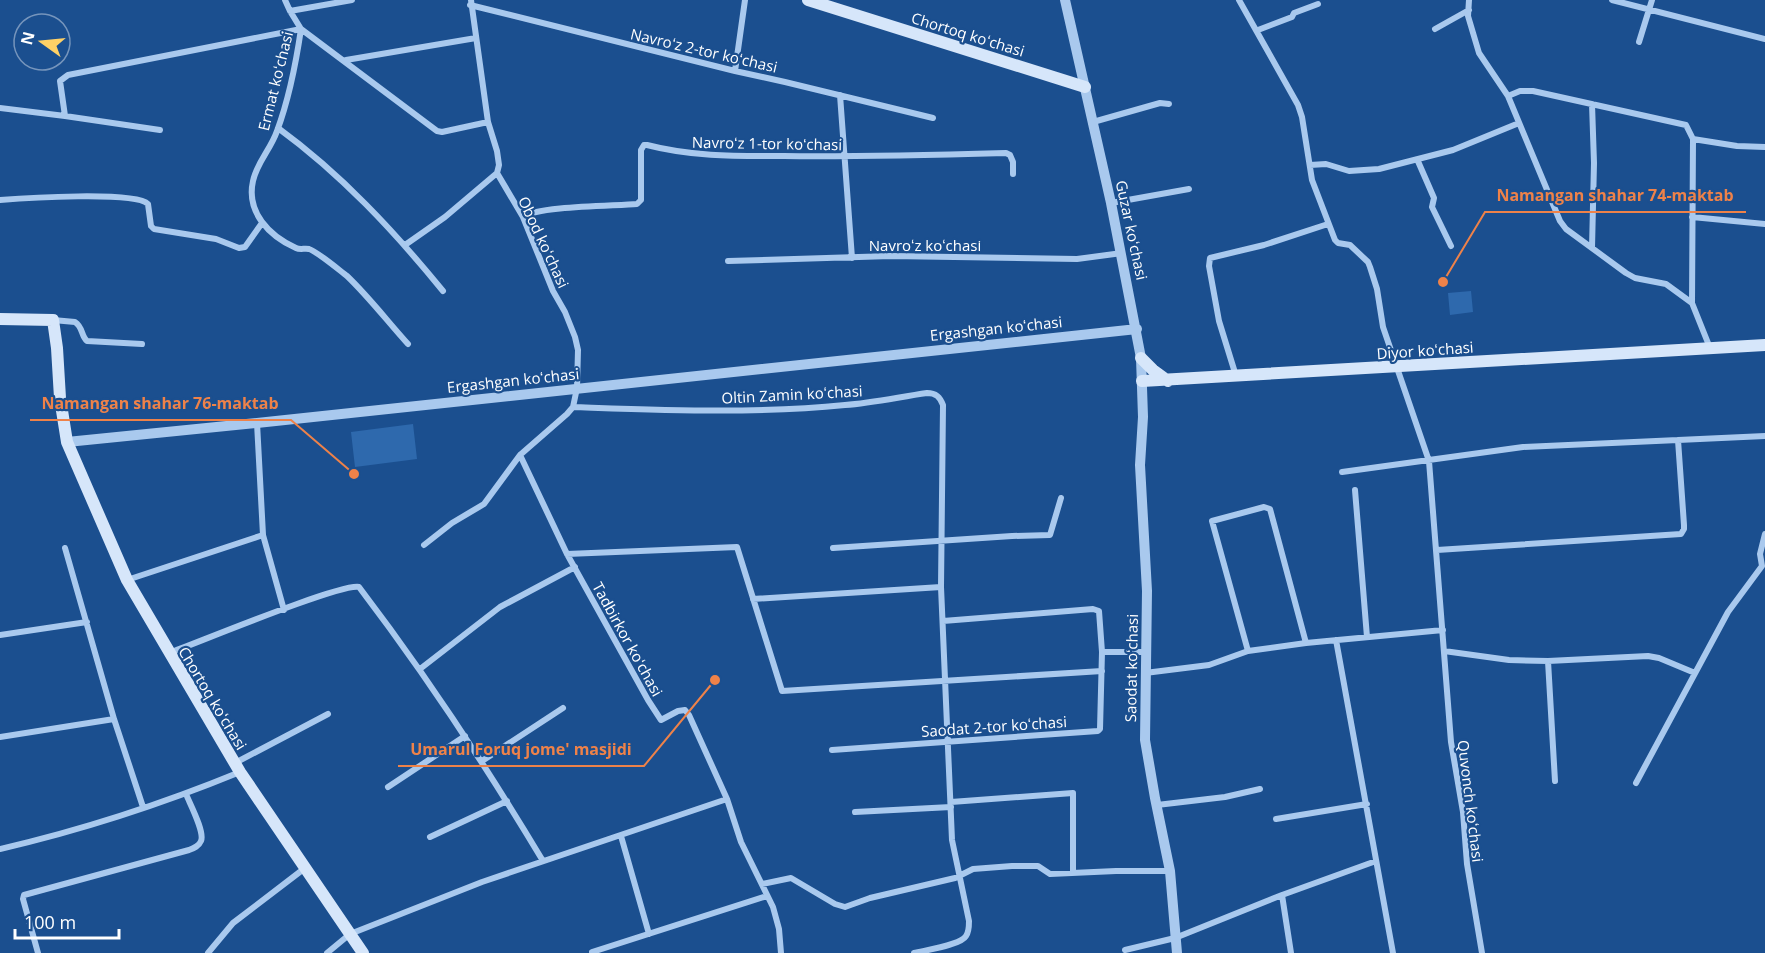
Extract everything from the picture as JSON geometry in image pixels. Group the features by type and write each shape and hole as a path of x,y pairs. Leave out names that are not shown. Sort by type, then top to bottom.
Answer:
{"main road":[{"name":"Chortoq koʻchasi","path":"808,0 1085,87"},
{"path":"0,319 53,320 60,398 67,442"},
{"name":"Diyor koʻchasi","path":"1142,381 1765,345"},
{"path":"1141,358 1168,381"},
{"name":"Chortoq koʻchasi","path":"67,442 127,580 169,653 238,768 363,953"}],"street":[{"name":"Ermat koʻchasi","path":"262,223 254,211 253,181 278,128 302,29 285,0"},
{"path":"290,11 352,0"},
{"path":"735,71 745,0"},
{"name":"Guzar koʻchasi","path":"1065,0 1112,203 1137,329 1142,381"},
{"path":"1236,376 1219,321 1209,266 1210,258 1264,245 1328,224 1312,180 1298,105 1258,30 1239,0"},
{"path":"1469,0 1468,16 1479,53 1508,96 1560,221 1566,229 1630,276 1666,284 1692,303"},
{"path":"1612,0 1765,39"},
{"path":"1639,42 1652,0"},
{"name":"Navroʻz 2-tor koʻchasi","path":"471,3 735,71 933,118"},
{"name":"Obod koʻchasi","path":"471,3 488,122 497,151 499,165 497,173 523,217 553,291 575,337 578,350 577,388"},
{"path":"1258,30 1287,20 1294,13 1318,4"},
{"path":"1435,29 1468,10"},
{"path":"65,116 60,81 68,75 302,29 437,130 441,132 488,122"},
{"path":"346,60 476,38"},
{"path":"1508,96 1520,91 1533,90 1681,122 1690,129 1693,140 1692,303 1710,348"},
{"path":"840,95 852,258"},
{"path":"1093,122 1160,103 1169,104"},
{"path":"1592,104 1594,163 1592,248"},
{"path":"0,108 160,130"},
{"path":"1310,165 1326,164 1349,171 1379,169 1453,150 1519,123"},
{"path":"278,128 331,169 405,245 443,291"},
{"path":"1693,140 1765,147"},
{"name":"Navroʻz 1-tor koʻchasi","path":"523,217 528,214 558,210 637,204 641,200 641,150 644,145 699,155 845,157 1005,153 1010,155 1013,162 1013,174"},
{"path":"1417,159 1434,198 1432,207 1451,246"},
{"path":"405,245 445,217 497,173"},
{"path":"1112,203 1189,189"},
{"path":"0,200 86,196 140,199 148,204 151,226 154,229 216,239 239,248 245,247 262,223 298,249 312,250 346,275 408,344"},
{"path":"1692,216 1765,224"},
{"name":"Quvonch koʻchasi","path":"1328,224 1338,243 1350,244 1368,262 1377,289 1383,327 1429,461 1451,742 1463,812 1467,864 1482,953"},
{"name":"Navroʻz koʻchasi","path":"728,261 891,256 1077,259 1122,253"},
{"path":"53,320 75,322 83,330 84,339 91,342 142,344"},
{"name":"Ergashgan koʻchasi","path":"67,442 1137,329"},
{"name":"Saodat koʻchasi","path":"1142,381 1143,417 1140,465 1147,591 1145,740 1170,871 1177,953"},
{"path":"424,545 452,523 484,504 520,454 573,407 577,388"},
{"name":"Oltin Zamin koʻchasi","path":"573,407 658,410 777,409 846,405 927,393 936,395 943,405 941,540"},
{"path":"257,423 263,535 284,610"},
{"path":"1342,472 1523,447 1765,436"},
{"path":"1437,550 1681,534 1684,529 1678,440"},
{"name":"Tadbirkor koʻchasi","path":"520,454 567,554 648,700 661,720 678,711 685,710 689,715 727,800 741,842 777,919 780,953"},
{"path":"1355,490 1367,637"},
{"path":"833,548 1050,535 1061,498"},
{"path":"1248,651 1212,521 1264,507 1270,509 1306,643"},
{"path":"1636,783 1728,612 1764,569 1760,554 1765,534"},
{"path":"127,580 263,535"},
{"path":"914,953 965,939 969,921 952,840 941,540"},
{"path":"567,554 737,547 782,691 1102,671 1101,613 1093,609 943,621"},
{"path":"65,548 114,719 143,807"},
{"path":"420,669 500,607 574,567"},
{"path":"169,653 351,586 359,587 420,669 482,761 543,861"},
{"path":"753,599 941,587"},
{"path":"0,635 87,622"},
{"path":"1145,673 1209,665 1248,651 1443,630"},
{"path":"1336,640 1394,953"},
{"path":"1444,651 1509,660 1548,661 1648,656 1659,658 1695,673"},
{"path":"1102,652 1146,652"},
{"path":"1548,661 1555,781"},
{"name":"Saodat 2-tor koʻchasi","path":"832,750 1098,731 1101,726 1102,671"},
{"path":"482,761 563,708"},
{"path":"0,849 55,837 186,794 238,768 328,714"},
{"path":"0,737 114,719"},
{"path":"388,787 465,736"},
{"path":"1157,805 1225,797 1260,789"},
{"path":"855,812 1073,793 1073,872"},
{"path":"38,953 24,896 197,846 201,842 202,834 186,794"},
{"path":"327,953 350,934 482,882 727,800"},
{"path":"430,837 507,801"},
{"path":"1276,819 1367,804"},
{"path":"621,836 649,934"},
{"path":"1125,950 1175,938 1282,895 1376,861"},
{"path":"762,884 791,878 835,904 845,907 870,898 959,876 973,869 1038,866 1050,874 1170,871"},
{"path":"208,953 233,922 305,868"},
{"path":"1282,895 1291,953"},
{"path":"592,952 767,896"}],"shaded area":[{"path":"1471,291 1473,312 1450,315 1448,293"},
{"path":"413,424 417,459 355,467 351,432"}],"place":[{"name":"Namangan shahar 74-maktab","path":"1443,282"},
{"name":"Namangan shahar 76-maktab","path":"354,474"},
{"name":"Umarul Foruq jome' masjidi","path":"715,680"}]}
